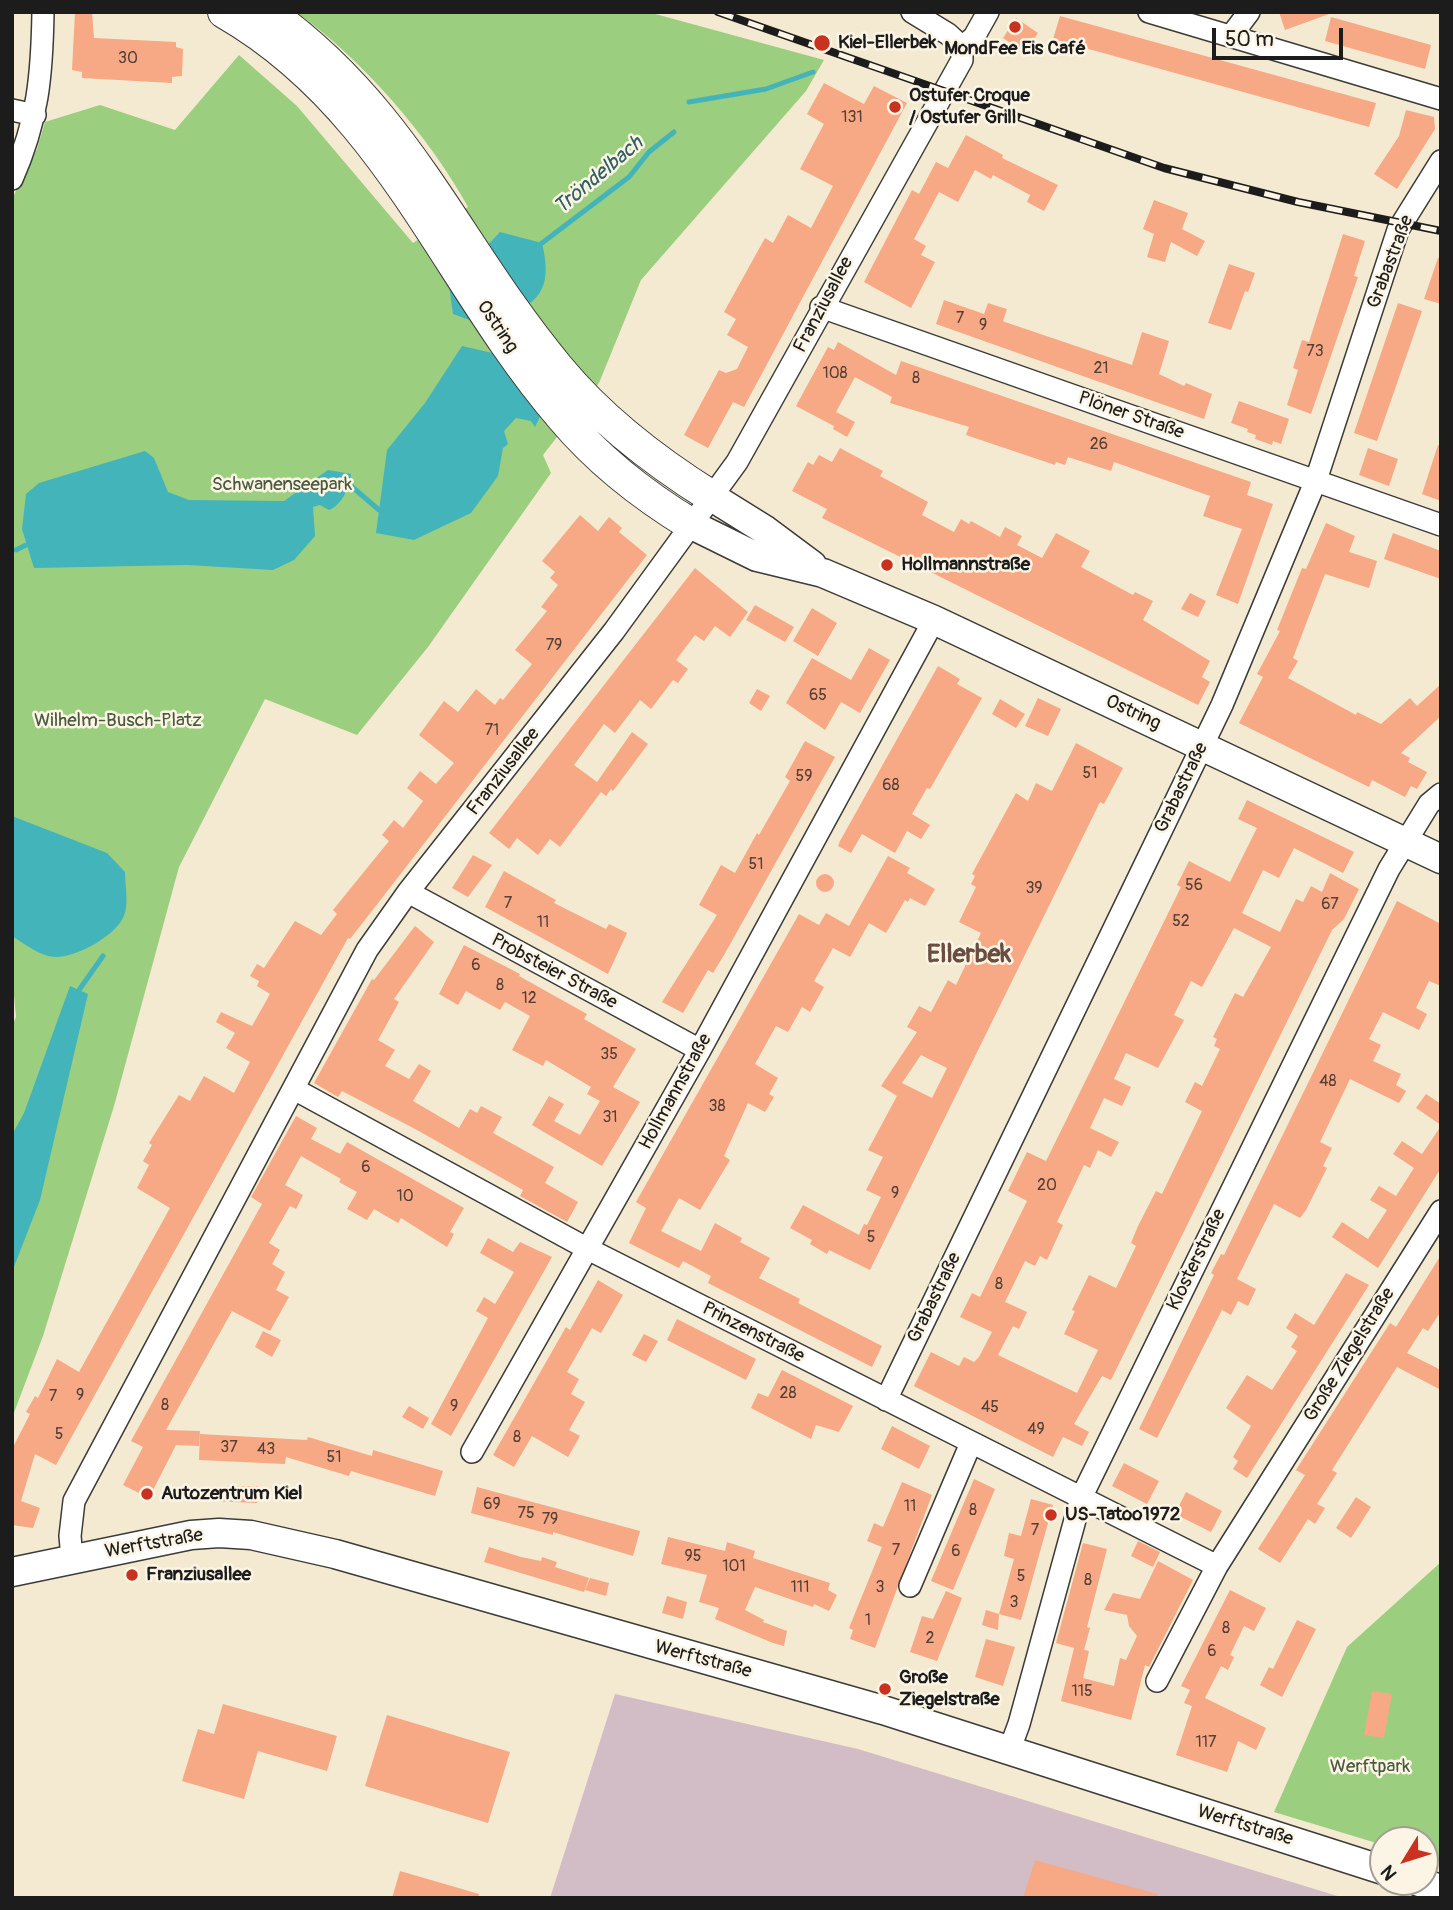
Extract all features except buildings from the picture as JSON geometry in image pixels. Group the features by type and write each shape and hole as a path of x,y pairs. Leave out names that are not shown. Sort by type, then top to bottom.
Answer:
{"highway":[{"name":"Ostring","path":"225,12 274,46 330,96 441,219 559,369 608,419 669,469 712,497"},
{"name":"Ostring","path":"268,12 322,55 368,102 441,219 523,367 557,411 586,443 657,503 692,525"}],"main road":[{"name":"Ostring","path":"712,497 765,530 822,573"},
{"name":"Ostring","path":"692,525 757,557 822,573 934,620 1441,859"},
{"name":"Werftstraße","path":"12,1572 191,1535 251,1535 334,1554 883,1710 1369,1866"}],"street":[{"path":"12,179 29,140 35,115 43,58 43,12"},
{"path":"912,12 962,47"},
{"name":"Franziusallee","path":"72,1558 70,1536 74,1501 367,950 408,892 614,631 712,497 766,413 821,307 958,69 962,60 962,47 974,37 988,12"},
{"path":"1149,12 1441,99"},
{"path":"1231,37 1249,12"},
{"path":"12,110 35,115"},
{"name":"Grabastraße","path":"886,1400 1203,745 1316,480 1398,230 1441,161"},
{"name":"Plöner Straße","path":"821,307 1441,525"},
{"name":"Hollmannstraße","path":"472,1452 700,1050 934,620"},
{"name":"Klosterstraße","path":"1009,1751 1019,1724 1081,1497 1404,841 1429,804 1441,794"},
{"name":"Probsteier Straße","path":"408,892 700,1050"},
{"name":"Prinzenstraße","path":"294,1089 588,1250 1217,1566"},
{"name":"Große Ziegelstraße","path":"1157,1681 1217,1566 1441,1211"},
{"path":"910,1586 971,1443"}],"shaded area":[{"path":"615,1694 858,1749 1344,1898 550,1898"}],"green space":[{"name":"Schwanenseepark","path":"296,12 648,12 824,60 806,91 641,280 599,383 543,455 551,473 428,647 357,735 265,699 179,867 114,1106 43,1336 12,1418 12,1026 16,1017 12,974 12,199 37,149 45,122 100,105 175,130 239,55 297,106 413,243 468,207 434,153 392,100 345,52"},
{"name":"Werftpark","path":"1441,1562 1441,1862 1439,1826 1369,1826 1369,1841 1274,1812 1347,1647"}],"water":[{"path":"500,232 542,243 546,269 545,279 537,297 519,310 490,322 477,322 453,314 449,286"},
{"path":"462,346 563,369 535,427 531,421 516,418 504,431 508,444 503,448 498,476 471,513 414,540 376,533 387,450 425,403"},
{"path":"145,451 154,458 168,492 189,500 284,501 328,470 351,474 347,490 334,508 329,510 320,505 313,507 315,536 294,560 273,570 187,565 34,568 22,529 26,494 39,483"},
{"path":"12,816 107,853 125,872 127,900 124,916 105,937 85,949 56,957 39,952 12,936"},
{"path":"70,986 88,994 40,1200 12,1272 12,1135 24,1113"}],"waterway":[{"name":"Tröndelbach","path":"689,102 766,89 813,72"},
{"name":"Tröndelbach","path":"542,243 629,177 649,152 674,132"},
{"name":"Tröndelbach","path":"350,485 379,510"},
{"name":"Tröndelbach","path":"16,550 26,545"},
{"name":"Tröndelbach","path":"79,990 103,956"}],"railway":[{"path":"718,12 1164,168 1298,202 1441,231"}],"place":[{"name":"MondFee Eis Café","path":"1015,27"},
{"name":"Kiel-Ellerbek","path":"822,43"},
{"name":"Ostufer Croque / Ostufer Grill","path":"895,107"},
{"name":"Hollmannstraße","path":"887,565"},
{"name":"Autozentrum Kiel","path":"147,1494"},
{"name":"US-Tatoo1972","path":"1051,1515"},
{"name":"Franziusallee","path":"132,1575"},
{"name":"Große Ziegelstraße","path":"885,1689"}],"district":[{"name":"Ellerbek","path":"969,955"}],"park label":[{"name":"Wilhelm-Busch-Platz","path":"118,721"}]}
